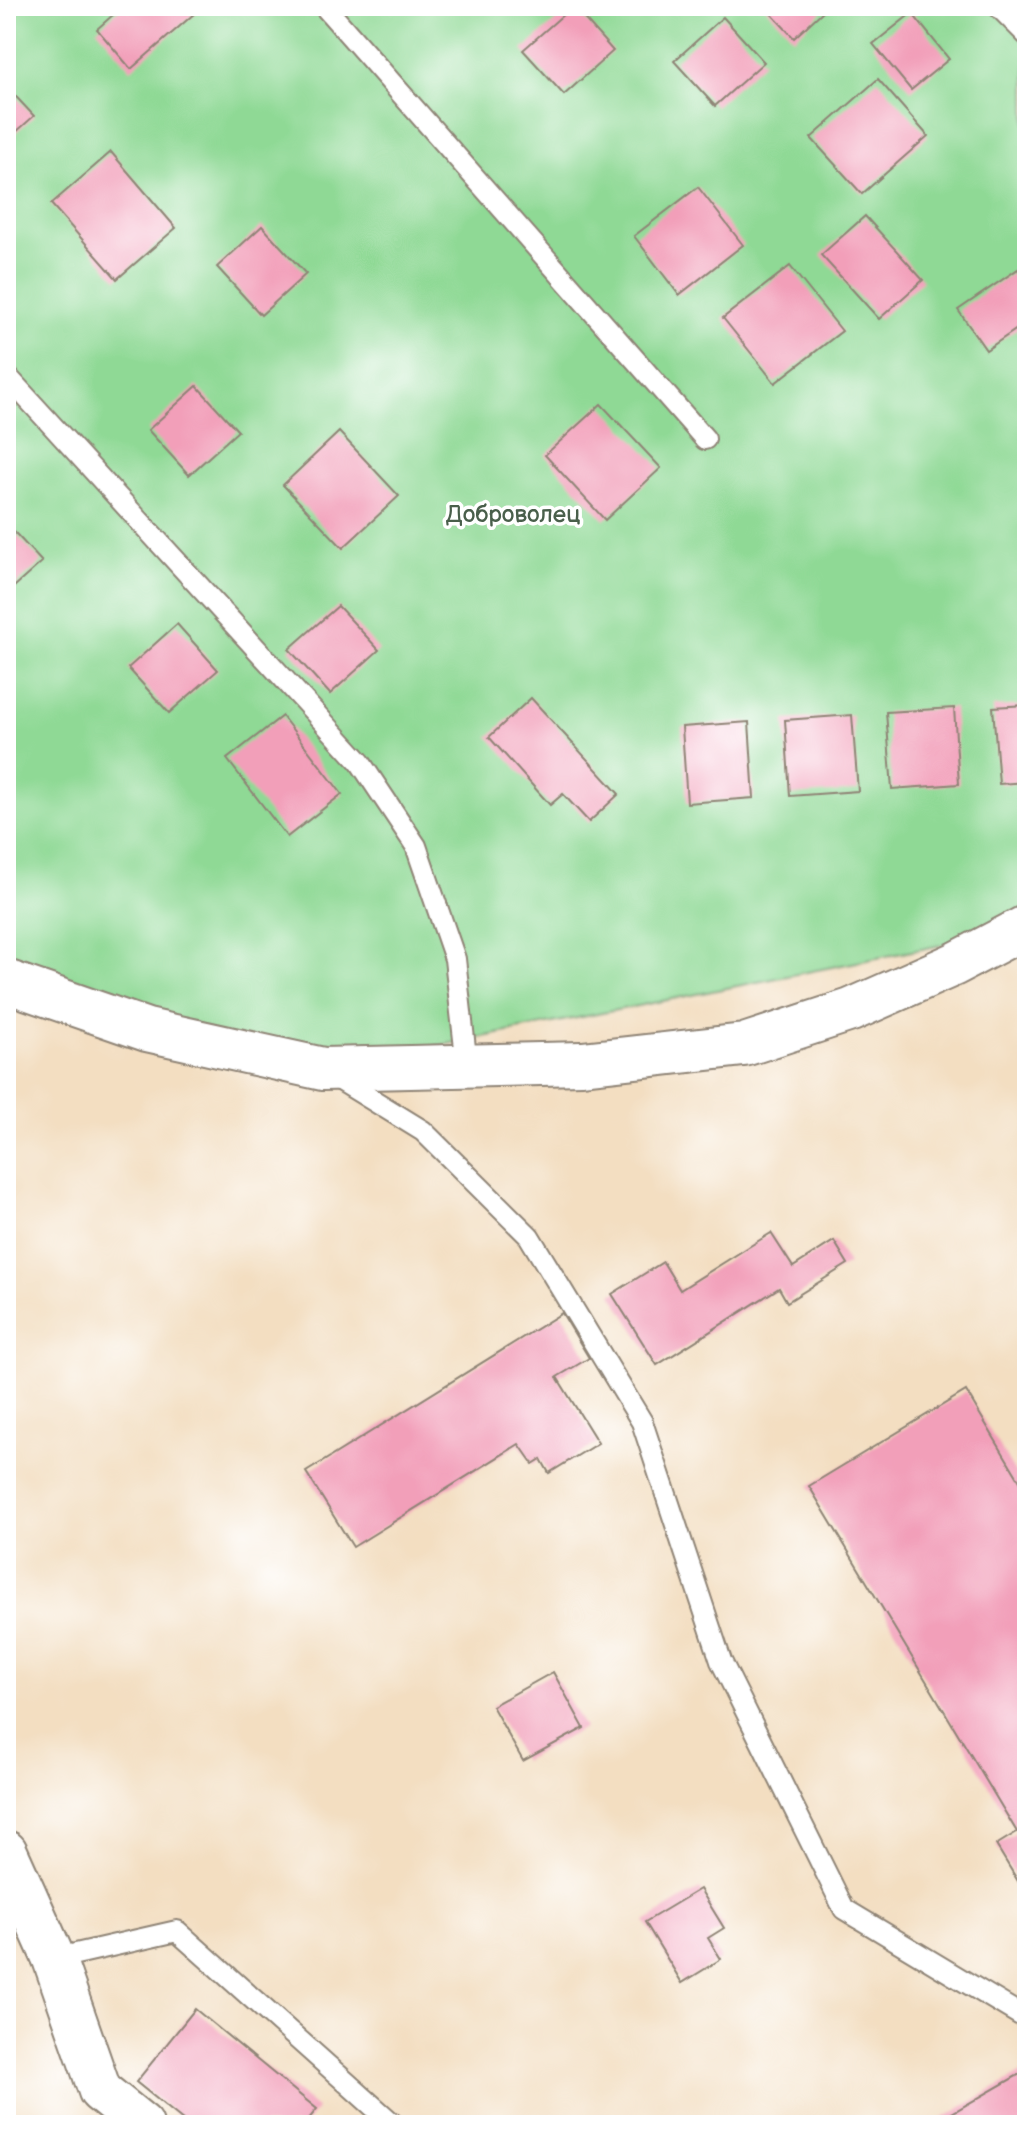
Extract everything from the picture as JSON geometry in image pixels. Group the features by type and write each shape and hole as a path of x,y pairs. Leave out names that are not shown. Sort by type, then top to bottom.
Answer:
{"street":[{"path":"6,981 147,1030 323,1069 582,1063 744,1045 851,1010 955,964 1027,926"},
{"path":"6,1852 54,1959 100,2091 142,2125"}],"lane":[{"path":"324,6 705,439"},
{"path":"998,6 1027,35"},
{"path":"6,375 360,762 416,846 455,959 467,1066"},
{"path":"323,1069 423,1131 529,1236 642,1422 721,1661 844,1909 1027,2019"},
{"path":"54,1959 177,1931 394,2125"}],"green space":[{"name":"Доброволец","path":"6,6 1026,6 1027,928 323,1069 6,969"}],"building":[{"path":"123,6 203,6 131,69 97,29"},
{"path":"573,6 613,51 564,95 523,50"},
{"path":"764,6 817,6 822,12 794,38"},
{"path":"912,13 949,59 911,90 873,44"},
{"path":"723,17 764,62 715,106 674,61"},
{"path":"878,79 928,136 862,194 811,138"},
{"path":"6,86 34,116 6,141"},
{"path":"111,152 176,228 117,279 51,204"},
{"path":"698,187 743,245 679,295 634,236"},
{"path":"865,216 923,280 879,319 821,255"},
{"path":"262,226 306,274 261,315 217,267"},
{"path":"790,266 842,331 775,383 723,318"},
{"path":"1018,269 1027,282 1027,322 986,350 958,310"},
{"path":"197,386 238,431 189,475 148,430"},
{"path":"601,404 661,468 605,520 545,455"},
{"path":"339,432 399,496 343,548 283,485"},
{"path":"6,523 42,562 6,594"},
{"path":"338,606 379,650 330,694 289,649"},
{"path":"177,624 218,670 169,713 128,668"},
{"path":"531,698 619,794 589,822 563,794 550,805 489,737"},
{"path":"1027,705 1027,782 999,784 993,707"},
{"path":"954,708 959,784 892,789 886,712"},
{"path":"852,715 858,791 790,796 785,720"},
{"path":"282,716 342,794 287,837 227,759"},
{"path":"749,722 754,798 687,803 682,727"},
{"path":"771,1233 793,1267 834,1241 848,1264 787,1302 779,1288 657,1365 612,1294 663,1262 680,1290"},
{"path":"562,1313 589,1358 557,1377 598,1443 549,1473 541,1459 533,1464 519,1444 353,1547 306,1472"},
{"path":"966,1391 1027,1493 1027,1896 996,1845 1017,1832 809,1486"},
{"path":"553,1672 584,1728 523,1761 492,1706"},
{"path":"700,1889 724,1928 708,1938 721,1959 682,1983 645,1922"},
{"path":"195,2009 317,2109 304,2125 189,2125 136,2082"},
{"path":"1027,2070 1027,2125 931,2125"}]}
